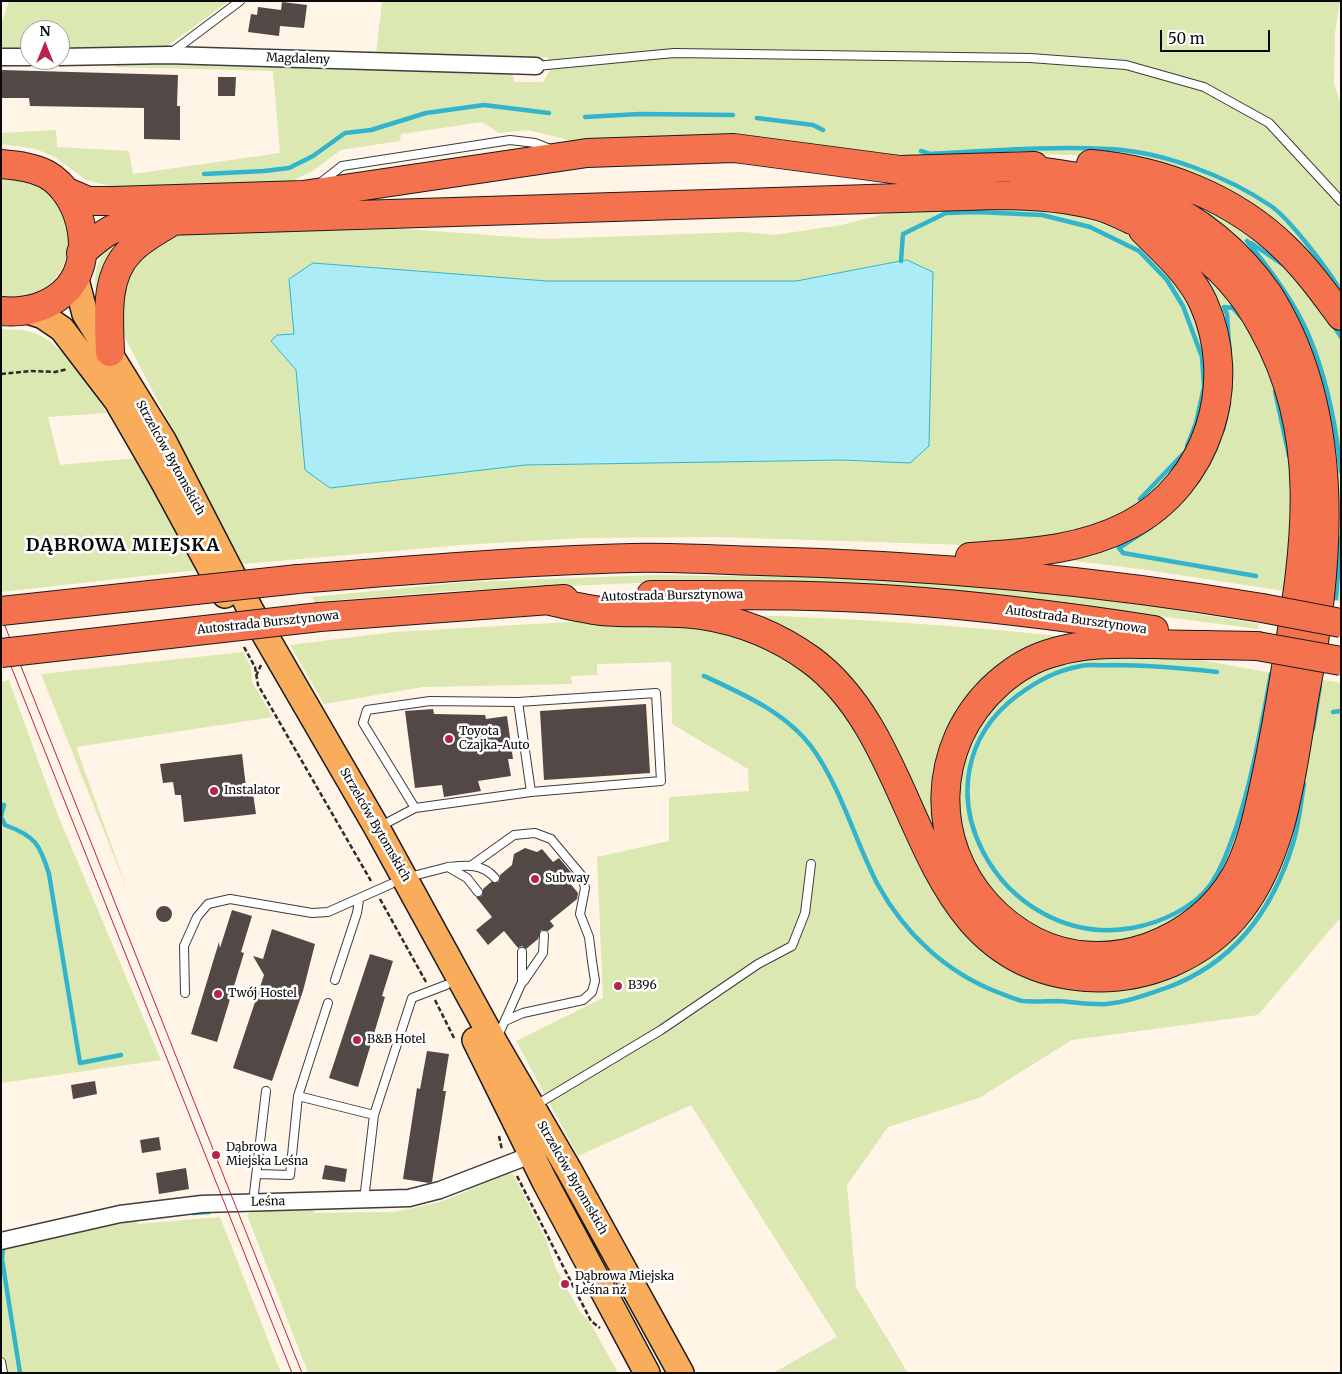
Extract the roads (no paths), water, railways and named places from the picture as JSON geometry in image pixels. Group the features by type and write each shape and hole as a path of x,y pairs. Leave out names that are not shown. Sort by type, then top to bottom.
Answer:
{"highway":[{"path":"65,191 88,201 112,202 303,195 587,153 734,148 900,170 1015,168 1060,164 1109,166 1158,176 1203,192 1248,218 1285,247 1341,316"},
{"path":"1,164 26,167 45,174 65,191 74,204 82,225 78,264"},
{"path":"546,600 600,611 700,615 736,622 775,638 814,663 848,695 872,728 931,859 960,908 981,932 1018,958 1057,972 1082,977 1128,976 1152,970 1187,955 1203,945 1236,916 1258,886 1271,854 1287,791 1318,616 1328,511 1325,443 1318,404 1303,355 1280,310 1255,276 1216,237 1172,208 1127,189 1059,174 1015,168"},
{"path":"13,310 50,302 64,292 78,264 102,234 115,226 132,222 997,195 1074,201 1099,206 1133,220 1160,228 1188,244 1234,283 1252,307 1277,352 1287,377 1295,407 1305,474 1304,545 1293,626 1262,797 1249,846 1236,876 1218,902 1188,928 1147,948 1108,956 1062,950 1036,942 1006,923 984,903 971,886 952,850 945,805 946,779 952,752 972,712 992,689 1017,669 1053,652 1094,643 1257,646"},
{"path":"110,352 109,310 117,270 129,252 176,220"},
{"path":"864,563 1008,554 1071,547 1130,525 1165,499 1188,473 1206,441 1214,415 1219,375 1215,342 1203,301 1189,279 1174,260 1133,220"},
{"path":"1,611 298,579 504,563 636,558 864,563 984,572 1180,594 1341,623"},
{"name":"Autostrada Bursztynowa","path":"1,653 320,617 630,595 755,595 898,600 1044,614 1257,646 1341,661"}],"main road":[{"name":"Strzelców Bytomskich","path":"78,264 85,314 163,440 250,609 377,828 391,884 438,987 531,1155 647,1373"},
{"name":"Strzelców Bytomskich","path":"13,310 43,316 62,329 117,401 158,471 259,670 391,884 500,1032 532,1107 681,1373"}],"street":[{"name":"Magdaleny","path":"70,57 168,55 536,66"},
{"path":"1,57 20,57"},
{"name":"Leśna","path":"1,1241 120,1214 202,1204 416,1197 440,1190 531,1155"}],"lane":[{"path":"168,55 240,1"},
{"path":"536,66 674,53 1030,58 1126,65 1204,87 1270,123 1341,201"},
{"path":"377,828 415,808 531,792 661,781 656,693 518,702 430,701 367,710 363,723 415,808"},
{"path":"518,702 531,792"},
{"path":"472,865 514,835 535,833 551,839 582,876 585,888 580,914 589,937 595,981 592,992 583,1000 523,1013 500,1032"},
{"path":"532,1107 661,1030 758,964 792,946 805,913 811,864"},
{"path":"185,993 184,946 197,917 208,904 230,899 312,913 328,912 359,900 391,884 448,867 472,865 487,869 495,878"},
{"path":"448,867 467,878 478,892"},
{"path":"335,980 357,913 359,900"},
{"path":"500,1032 522,982 543,953 544,935"},
{"path":"522,952 522,982"},
{"path":"364,1200 374,1115 412,998 438,987"},
{"path":"257,1174 290,1175 298,1096 328,1003"},
{"path":"253,1202 266,1091"},
{"path":"298,1096 374,1115"},
{"path":"1,1362 3,1373"}],"water":[{"path":"907,260 933,272 929,446 910,463 842,460 525,465 330,488 305,470 296,370 271,341 277,335 294,334 289,279 313,263 547,281 796,281"}],"waterway":[{"path":"204,174 289,168 313,156 345,133 371,130 426,113 484,105 549,113"},
{"path":"585,117 640,114 733,115"},
{"path":"757,118 813,125 823,130"},
{"path":"921,151 930,154 1041,148 1108,149 1150,155 1193,167 1214,175 1254,195 1271,206 1308,245 1341,291"},
{"path":"901,261 903,234 946,213 977,212 1042,215 1090,227 1139,251 1167,280 1183,306 1202,357 1204,387 1196,423 1187,446"},
{"path":"1247,241 1289,298 1315,351 1330,402 1341,472"},
{"path":"1251,243 1282,264"},
{"path":"1230,358 1227,314 1224,307 1233,308 1242,318"},
{"path":"1333,325 1341,337"},
{"path":"1275,391 1289,456"},
{"path":"1223,430 1229,404"},
{"path":"1208,464 1218,442"},
{"path":"1140,499 1184,453"},
{"path":"1151,527 1119,548 1123,553 1256,576"},
{"path":"1336,598 1341,538"},
{"path":"1217,672 1151,666 1085,665 1048,677 1018,695 985,730 969,770 969,812 983,852 1008,887 1043,913 1085,928 1132,928 1143,926 1176,913 1204,893 1215,877 1225,856 1242,809 1252,771 1271,674"},
{"path":"704,676 749,698 777,715 802,736 813,749 832,781 878,885 901,920 914,935 928,949 961,974 978,984 1022,1001 1058,1001 1088,1004 1121,1002 1166,988 1212,964 1232,948 1248,931 1263,911 1275,889 1286,865 1294,840 1304,784"},
{"path":"1313,729 1320,686"},
{"path":"1333,712 1341,711"},
{"path":"1,805 4,805 1,816"},
{"path":"1,817 5,825 23,833 35,842 46,864 80,1063 121,1055"},
{"path":"193,1213 209,1212"},
{"path":"3,1247 2,1259 20,1373"}],"tram line":[{"path":"1,616 302,1373"},
{"path":"1,641 292,1373"}],"place":[{"name":"Toyota Czajka-Auto","path":"449,739"},
{"name":"Instalator","path":"214,791"},
{"name":"Subway","path":"535,879"},
{"name":"B396","path":"618,986"},
{"name":"Twój Hostel","path":"218,994"},
{"name":"B&B Hotel","path":"357,1040"},
{"name":"Dąbrowa Miejska Leśna","path":"216,1155"},
{"name":"Dąbrowa Miejska Leśna nż","path":"565,1284"}],"district":[{"name":"DĄBROWA MIEJSKA","path":"123,546"}]}
